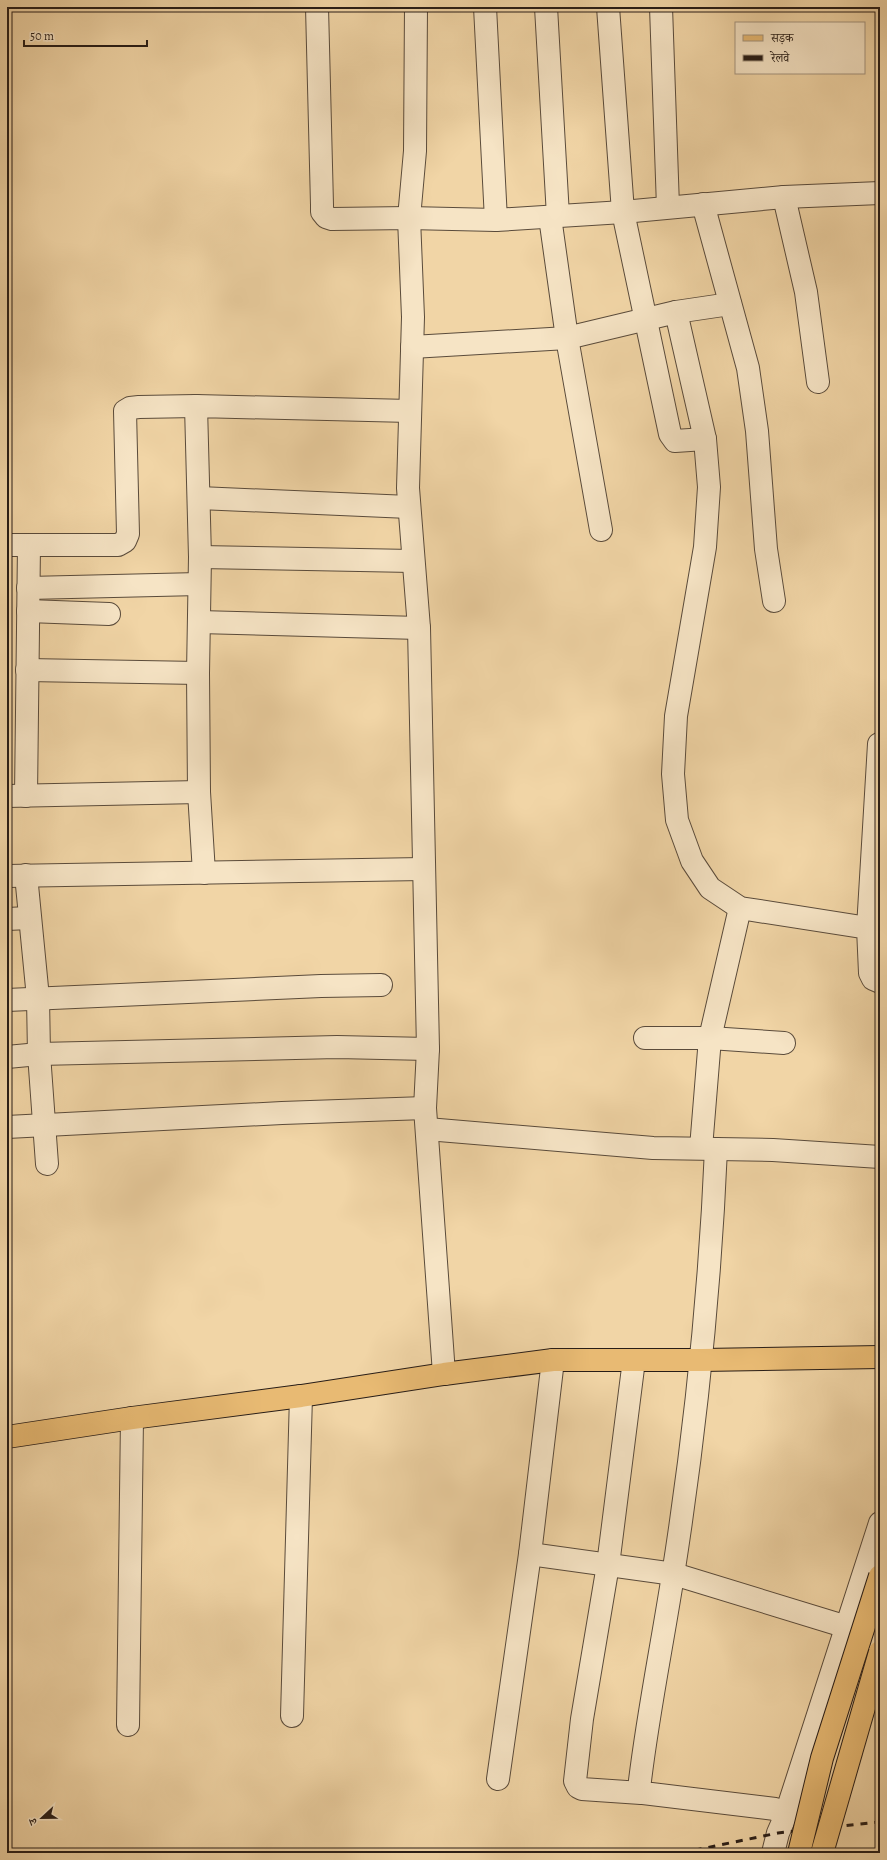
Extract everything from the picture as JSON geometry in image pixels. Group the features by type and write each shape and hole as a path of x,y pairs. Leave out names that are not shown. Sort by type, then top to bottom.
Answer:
{"main road":[{"path":"7,1437 132,1418 301,1396 444,1374 553,1360 702,1360 880,1356"},
{"path":"799,1853 822,1758 880,1576"},
{"path":"822,1853 880,1652"}],"street":[{"path":"317,7 322,212 326,217 332,219 409,218 496,220 623,212 784,197 880,193"},
{"path":"416,7 415,151 409,218 413,317 408,488 412,561 419,628 428,1049 426,1119 444,1374"},
{"path":"484,7 496,220"},
{"path":"546,7 554,217 567,338 601,530"},
{"path":"608,7 623,212 672,438 681,441 705,439"},
{"path":"661,7 668,207"},
{"path":"784,197 806,292 818,382"},
{"path":"703,204 748,368 757,432 766,549 774,601"},
{"path":"412,347 567,338 676,312 730,304"},
{"path":"676,312 705,439 709,487 705,546 676,716 673,774 677,820 692,861 710,888 740,908 868,928"},
{"path":"7,545 118,545 125,541 128,534 125,411 139,407 196,406 410,411"},
{"path":"196,406 200,557 198,673 199,792 204,873"},
{"path":"199,498 409,507"},
{"path":"29,545 27,670 16,796 199,792"},
{"path":"200,557 412,561"},
{"path":"28,588 199,584"},
{"path":"28,611 109,614"},
{"path":"199,622 419,628"},
{"path":"27,670 198,673"},
{"path":"879,744 868,928 870,972 873,978 880,982"},
{"path":"47,1164 39,1054 38,998 29,918 17,875 423,869"},
{"path":"641,1793 639,1789 642,1764 674,1574 702,1360 713,1235 709,1149 710,1038 740,908"},
{"path":"7,919 29,918"},
{"path":"7,1000 321,986 381,985"},
{"path":"645,1038 710,1038 784,1043"},
{"path":"7,1057 39,1054 337,1047 428,1049"},
{"path":"7,1127 282,1113 426,1119 653,1148 773,1150 880,1158"},
{"path":"498,1779 530,1554 553,1360"},
{"path":"634,1360 608,1565 582,1719 575,1781 582,1789 641,1793 775,1809 785,1817"},
{"path":"292,1716 301,1396"},
{"path":"128,1724 132,1418"},
{"path":"773,1853 778,1833 785,1817 880,1523"},
{"path":"530,1554 674,1574 847,1627"}],"railway":[{"path":"681,1853 778,1833 880,1822"}]}
